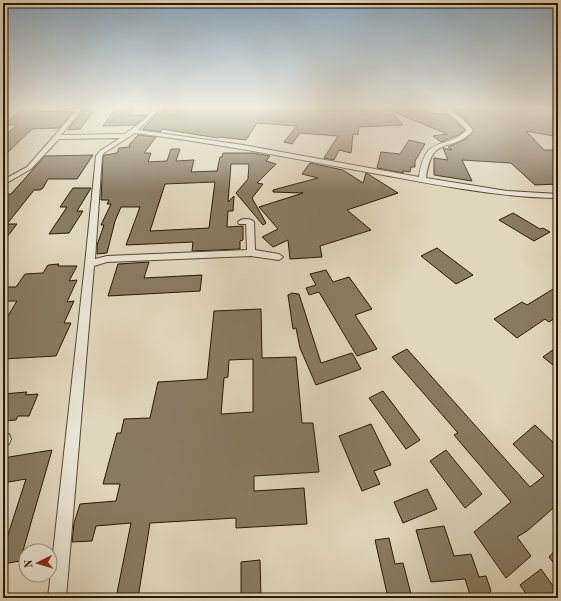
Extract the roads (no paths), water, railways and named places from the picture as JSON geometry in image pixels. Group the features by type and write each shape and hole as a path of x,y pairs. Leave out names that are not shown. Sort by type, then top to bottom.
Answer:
{"street":[{"path":"3,183 29,168 58,137 75,136"},
{"path":"57,598 90,264 99,156 102,152 126,136"},
{"path":"165,136 198,139 468,189 538,196 558,196"},
{"path":"422,180 427,157 433,149 464,136"},
{"path":"242,222 250,222 251,253"},
{"path":"90,264 107,259 251,253 279,257"}]}
